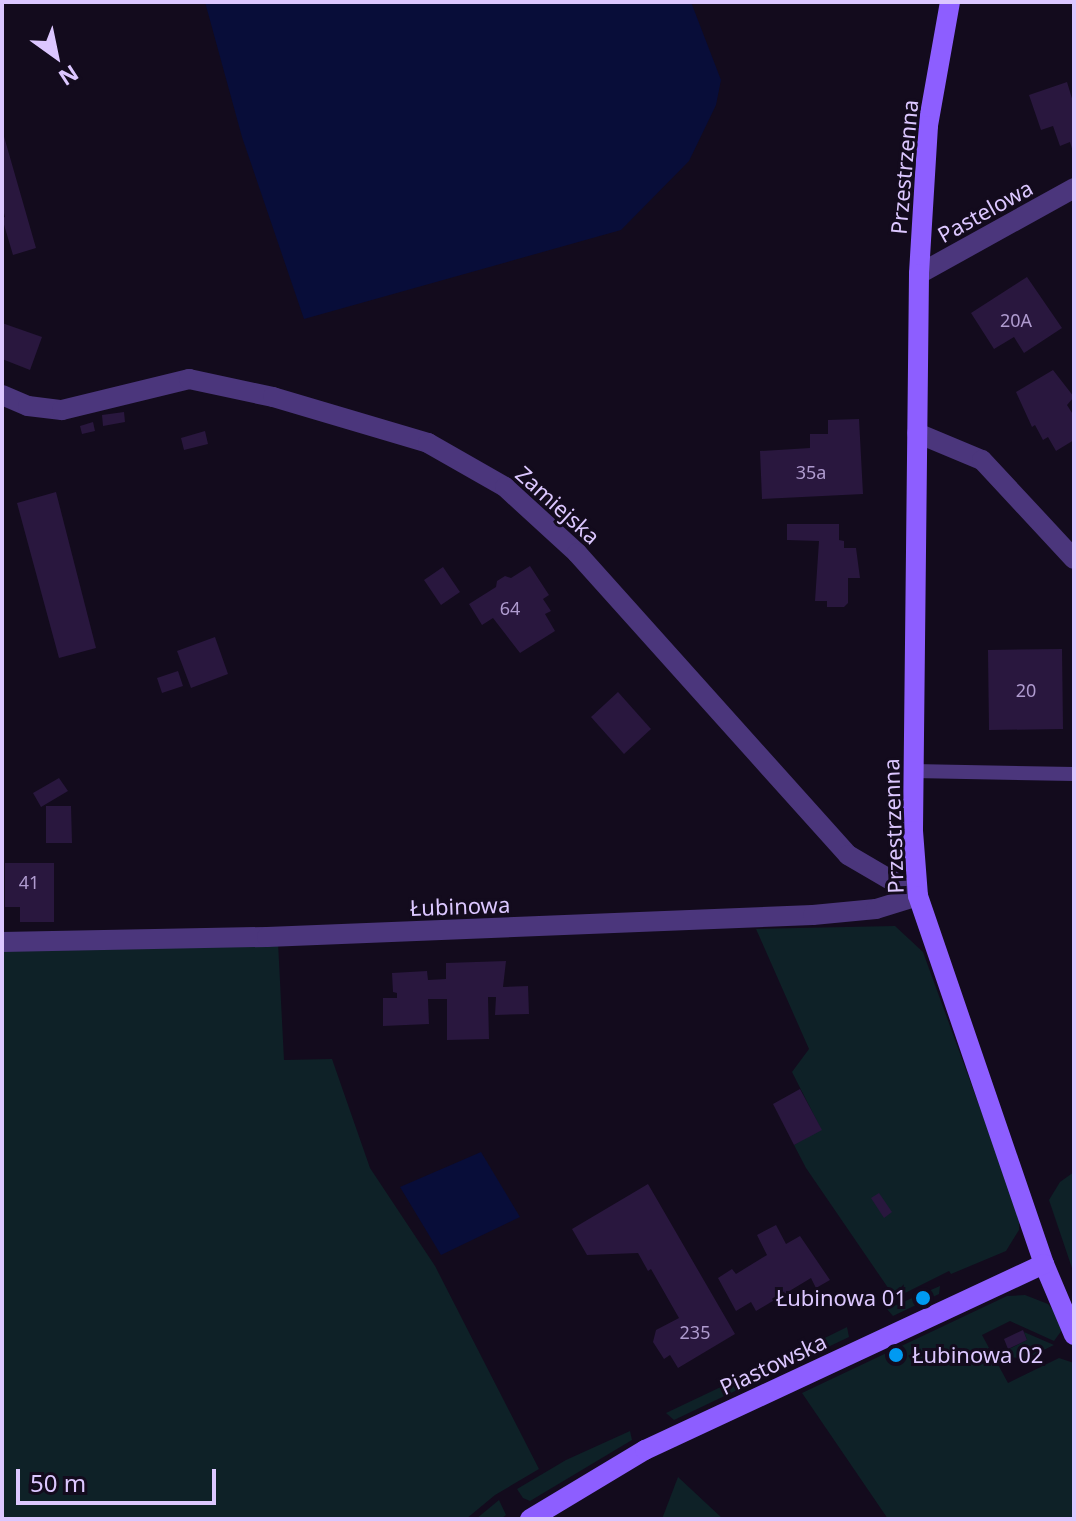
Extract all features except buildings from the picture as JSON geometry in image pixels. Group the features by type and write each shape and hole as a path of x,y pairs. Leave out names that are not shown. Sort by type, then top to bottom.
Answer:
{"street":[{"name":"Przestrzenna","path":"950,2 928,126 919,274 913,771 918,896 1044,1264 1074,1335"},
{"name":"Pastelowa","path":"919,274 1074,188"},
{"name":"Zamiejska","path":"2,395 28,406 62,410 189,379 273,397 428,443 505,487 577,553 848,855 918,896"},
{"path":"917,433 982,460 1074,559"},
{"name":"Łubinowa","path":"2,942 267,937 813,915 876,909 918,896"},
{"name":"Piastowska","path":"530,1519 645,1450 1044,1264"}],"lane":[{"path":"913,771 1074,774"}],"shaded area":[{"path":"205,2 691,2 721,80 716,105 689,161 621,230 304,319 242,137"},
{"path":"895,926 923,952 1019,1215 1019,1230 1006,1251 951,1274 949,1271 895,1298 806,1168 794,1145 821,1129 792,1072 809,1049 756,929"},
{"path":"278,942 284,1060 332,1059 370,1168 435,1266 539,1469 495,1495 466,1519 2,1519 2,949"},
{"path":"481,1152 520,1217 441,1255 400,1187"},
{"path":"1074,1172 1074,1274 1049,1200 1060,1182"},
{"path":"940,1286 939,1294 893,1316 887,1309"},
{"path":"1025,1295 1048,1304 1057,1315 1062,1330 1054,1341 1010,1321 982,1335 1008,1383 1059,1358 1074,1363 1074,1519 888,1519 802,1393 1007,1296"},
{"path":"847,1327 849,1337 790,1365 782,1359"},
{"path":"1024,1332 1054,1345 1025,1359 1010,1357 1005,1351 1027,1340"},
{"path":"767,1365 769,1375 674,1420 666,1413"},
{"path":"630,1431 632,1440 530,1501 523,1498 517,1489 566,1460"},
{"path":"678,1477 723,1519 662,1519"},
{"path":"499,1500 506,1515 501,1519 476,1519"}],"place":[{"name":"Łubinowa 01","path":"923,1298"},
{"name":"Łubinowa 02","path":"896,1355"}]}
